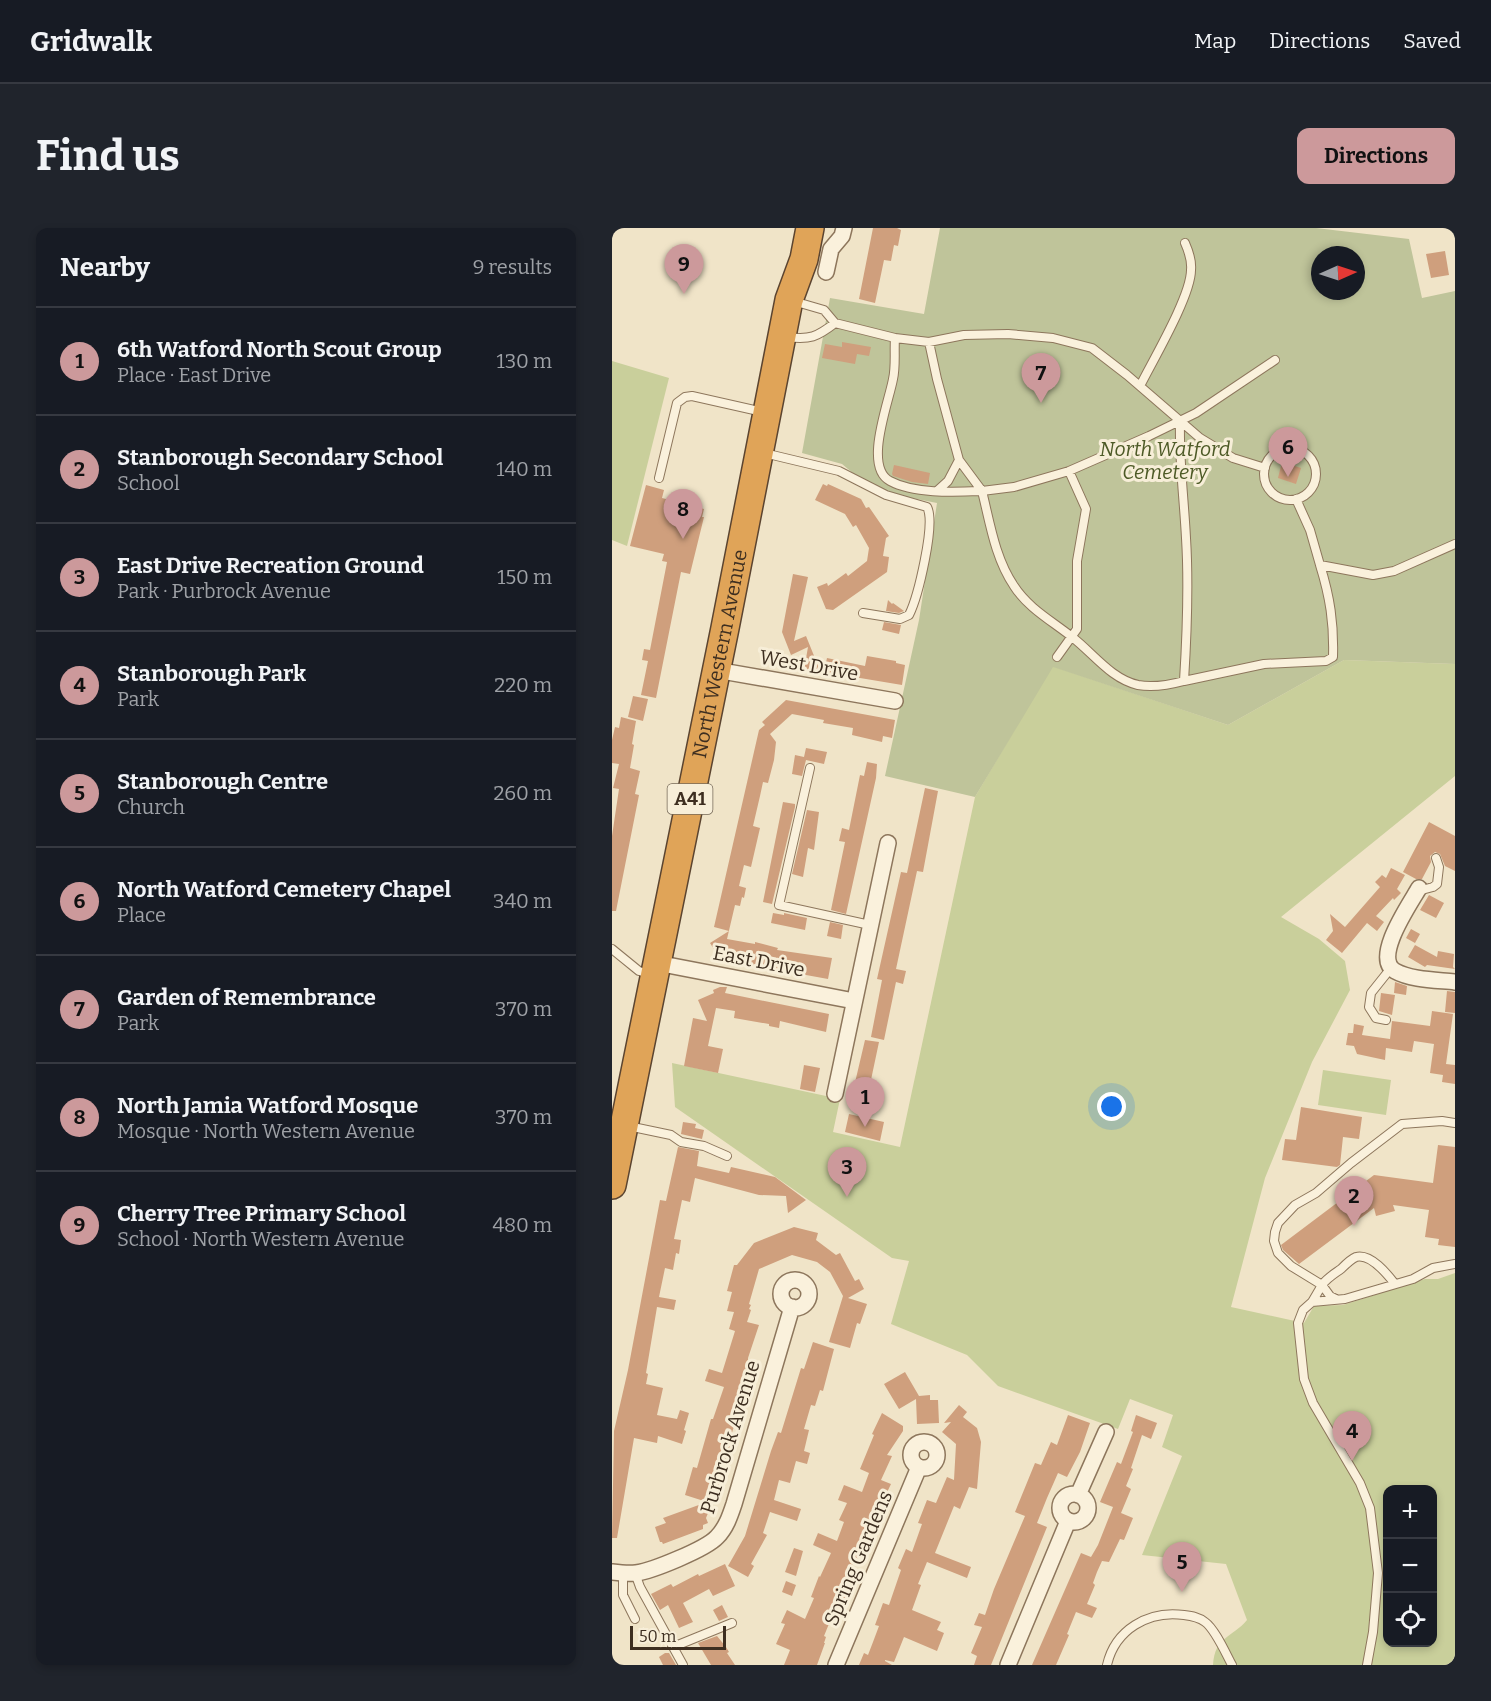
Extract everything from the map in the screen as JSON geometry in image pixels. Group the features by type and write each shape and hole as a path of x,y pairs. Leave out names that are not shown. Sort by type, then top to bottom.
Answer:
{"highway":[{"name":"North Western Avenue","path":"789,300 786,256 792,228"},
{"name":"North Western Avenue","path":"612,1185 789,300 804,259 810,228"}],"street":[{"path":"826,272 831,249 842,236 843,228"},
{"name":"West Drive","path":"716,670 895,701"},
{"path":"835,1094 888,843"},
{"path":"1418,889 1387,947 1387,960 1391,968 1404,974 1455,982"},
{"name":"East Drive","path":"656,969 854,1001"},
{"name":"Purbrock Avenue","path":"623,1573 657,1567 707,1545 716,1539 723,1529 734,1504 792,1307"},
{"path":"1008,1665 1068,1521 1061,1512 1061,1503 1069,1495 1078,1495 1106,1432"},
{"name":"Spring Gardens","path":"836,1665 919,1467"}],"lane":[{"path":"1140,386 1187,290 1192,273 1191,258 1185,243"},
{"path":"789,300 824,310 835,322 895,338 929,342 964,335 1008,334 1053,338 1092,348 1200,438 1233,458 1264,468"},
{"path":"782,337 805,340 820,334 835,322"},
{"path":"895,338 893,379 880,432 878,459 881,471 888,480 900,485 937,491 982,491 1014,487 1069,471 1180,422 1275,360"},
{"path":"929,342 959,460 982,491 1002,566 1014,588 1115,675 1138,685 1163,686 1264,664 1326,661 1333,657 1334,627 1329,593 1310,530 1296,499"},
{"path":"659,478 676,403 685,397 692,396 767,413"},
{"path":"1180,422 1188,612 1184,681"},
{"path":"1281,450 1298,450 1305,453 1314,467 1314,483 1310,490 1296,499 1287,500 1272,492 1264,477 1264,468 1268,460 1281,450"},
{"path":"759,452 839,471 886,495 927,507 929,512 925,558 909,615 900,619 863,613"},
{"path":"937,491 948,481 959,460"},
{"path":"1057,657 1077,629 1077,561 1086,509 1069,471"},
{"path":"1320,565 1373,575 1394,571 1455,544"},
{"path":"810,768 779,905 870,925"},
{"path":"1418,889 1433,887 1437,884 1439,867 1436,858"},
{"path":"612,949 639,971 656,969"},
{"path":"1386,1020 1376,1018 1369,1007 1371,993 1391,968"},
{"path":"1337,1300 1330,1296 1322,1285 1292,1266 1278,1253 1274,1241 1278,1223 1295,1205 1316,1193 1402,1124 1442,1121 1455,1123"},
{"path":"624,1125 671,1135 681,1142 704,1146 727,1156"},
{"path":"1367,1665 1373,1632 1378,1573 1370,1508 1360,1483 1313,1403 1304,1379 1298,1323 1303,1310 1312,1302 1322,1285 1352,1260 1362,1257 1372,1261 1395,1284"},
{"path":"1312,1302 1337,1300 1413,1279 1433,1268 1455,1264"},
{"path":"623,1573 622,1595 635,1619"},
{"path":"623,1573 683,1665"},
{"path":"1107,1665 1111,1650 1138,1621 1155,1615 1176,1614 1197,1617 1208,1623 1232,1665"},
{"path":"673,1647 732,1623"}],"green space":[{"name":"North Watford Cemetery","path":"940,228 1316,228 1409,239 1422,298 1455,291 1455,664 1344,660 1228,725 1053,667 975,797 885,776 919,620 937,503 886,493 860,479 842,464 802,453 830,298 924,314"},
{"path":"612,361 669,378 627,546 612,540"},
{"path":"1344,660 1455,664 1455,776 1281,917 1319,939 1345,961 1350,990 1312,1062 1265,1178 1231,1307 1304,1323 1314,1306 1343,1305 1425,1279 1438,1279 1455,1273 1455,1665 1213,1665 1217,1648 1225,1638 1247,1620 1226,1564 1142,1555 1182,1456 1162,1447 1173,1415 1130,1399 1118,1429 998,1386 967,1355 891,1324 909,1261 892,1258 675,1107 672,1063 840,1099 833,1132 900,1147 975,797 1052,666 1228,725"},
{"path":"1323,1070 1391,1080 1386,1115 1318,1105"}],"building":[{"path":"873,228 901,230 898,246 894,245 891,261 884,260 875,303 859,299"},
{"path":"1445,251 1449,275 1431,278 1426,254"},
{"path":"842,342 871,347 869,356 857,354 855,364 822,358 825,344 842,347"},
{"path":"1282,462 1301,468 1296,484 1278,478"},
{"path":"894,465 930,473 928,484 893,476"},
{"path":"823,484 827,486 828,484 861,499 889,536 886,538 883,556 889,557 887,572 833,610 826,609 817,587 827,583 828,586 846,573 848,576 867,561 869,548 856,525 853,527 845,514 815,500"},
{"path":"646,485 664,490 662,498 704,509 690,574 681,572 656,698 641,695 648,661 642,660 644,649 650,650 667,562 662,561 664,554 630,546"},
{"path":"793,574 808,577 794,641 806,636 821,673 804,670 808,647 791,655 782,632"},
{"path":"888,600 904,611 899,613 886,611"},
{"path":"884,622 901,625 899,634 882,630"},
{"path":"867,656 896,661 896,663 905,665 902,685 824,672 827,658 865,666"},
{"path":"633,696 648,699 643,721 628,717"},
{"path":"786,700 895,720 892,738 883,736 882,742 852,735 853,728 823,723 824,720 792,714 770,734 776,742 774,760 768,783 763,782 753,826 760,828 751,867 744,865 739,886 746,888 744,898 742,897 740,906 735,905 729,931 714,927 759,730 765,725 762,722"},
{"path":"621,717 636,721 630,768 640,771 635,794 639,795 616,911 612,911 612,836 619,789 613,788 619,764 612,763 612,740 615,727 619,728"},
{"path":"806,748 827,752 824,764 806,760 802,776 792,774 795,755 804,757"},
{"path":"867,762 877,764 876,778 846,914 831,910 845,842 839,841 842,828 849,830 860,775 864,776"},
{"path":"925,788 938,791 923,872 917,871 896,969 906,971 903,984 896,982 884,1040 871,1037 882,980 877,979 901,872 907,873"},
{"path":"783,802 795,804 795,807 772,904 763,902"},
{"path":"807,810 819,812 814,850 808,848 803,877 792,874"},
{"path":"1429,822 1455,836 1455,871 1445,866 1440,854 1435,852 1430,856 1431,862 1422,879 1416,879 1403,872"},
{"path":"1391,868 1405,875 1397,889 1401,893 1376,916 1384,922 1377,931 1367,923 1342,953 1326,940 1333,931 1330,914 1345,927 1380,887 1375,882 1382,875 1386,878"},
{"path":"1429,895 1444,903 1436,918 1420,910"},
{"path":"773,913 807,918 805,930 771,923"},
{"path":"830,922 843,925 841,939 827,936"},
{"path":"1411,929 1420,934 1415,943 1406,938"},
{"path":"729,931 727,939 755,944 755,942 778,948 777,950 832,958 828,979 727,959 722,962 710,943"},
{"path":"1415,945 1437,957 1438,951 1454,954 1453,967 1455,969 1427,965 1425,967 1408,957"},
{"path":"1395,982 1407,986 1406,995 1394,993"},
{"path":"727,987 725,993 829,1014 826,1032 780,1021 779,1028 769,1026 769,1024 734,1018 735,1011 716,1008 708,1046 723,1049 718,1073 684,1066 693,1018 707,1021 698,1000 714,993 713,990"},
{"path":"1447,991 1455,992 1455,1013 1445,1012"},
{"path":"1381,993 1395,995 1392,1015 1379,1011"},
{"path":"1432,1011 1453,1014 1446,1064 1455,1065 1455,1084 1442,1082 1443,1075 1430,1073 1434,1044 1414,1041 1412,1052 1386,1048 1385,1060 1357,1054 1354,1046 1346,1045 1348,1033 1353,1033 1354,1024 1364,1026 1362,1035 1390,1039 1392,1021 1430,1026"},
{"path":"865,1040 879,1042 868,1094 853,1091"},
{"path":"804,1065 820,1068 815,1092 800,1089"},
{"path":"1301,1107 1362,1117 1359,1139 1343,1137 1340,1165 1337,1167 1282,1160 1285,1139 1296,1140"},
{"path":"849,1114 884,1122 880,1141 845,1132"},
{"path":"683,1122 696,1124 695,1128 704,1130 702,1139 681,1134"},
{"path":"1438,1145 1455,1147 1455,1247 1438,1245 1439,1239 1425,1237 1429,1210 1393,1205 1395,1211 1376,1216 1374,1208 1299,1264 1283,1250 1281,1245 1374,1175 1433,1183"},
{"path":"678,1147 699,1151 697,1166 729,1173 731,1167 775,1177 806,1200 788,1213 786,1196 759,1195 695,1178 690,1202 682,1200 674,1239 681,1240 679,1254 676,1253 673,1270 665,1268 659,1297 676,1300 674,1310 657,1307 646,1384 663,1388 657,1415 677,1419 680,1410 689,1413 684,1430 686,1431 682,1444 658,1436 657,1443 634,1438 617,1538 612,1538 614,1431 628,1370 660,1200 666,1201"},
{"path":"794,1227 818,1233 816,1240 836,1255 840,1253 855,1281 859,1279 864,1289 848,1298 867,1304 860,1324 857,1323 850,1348 829,1342 843,1296 830,1272 817,1262 792,1255 759,1269 749,1304 751,1310 747,1322 759,1325 748,1358 748,1364 751,1365 719,1486 706,1518 708,1523 703,1525 703,1529 663,1544 660,1542 655,1527 666,1523 663,1518 707,1502 685,1495 693,1467 697,1468 711,1419 713,1419 724,1387 705,1381 709,1369 722,1373 735,1331 729,1329 734,1312 727,1311 732,1292 727,1291 734,1265 737,1265 754,1243"},
{"path":"813,1342 834,1349 823,1391 820,1390 815,1406 811,1405 804,1429 809,1430 804,1451 810,1453 807,1464 796,1461 790,1483 779,1480 774,1500 801,1509 797,1521 770,1512 763,1533 767,1535 751,1564 754,1566 748,1577 728,1566 745,1536 771,1451 778,1432 781,1433 801,1368 804,1369"},
{"path":"905,1372 919,1396 930,1395 930,1400 938,1400 939,1423 917,1424 916,1399 899,1409 884,1384"},
{"path":"959,1405 967,1412 963,1417 977,1428 981,1442 977,1489 969,1487 960,1509 954,1506 935,1553 971,1567 967,1578 927,1562 918,1584 921,1585 912,1610 941,1622 937,1630 944,1633 937,1651 904,1637 894,1662 885,1660 892,1665 859,1665 864,1653 868,1655 879,1626 875,1625 883,1603 889,1605 901,1570 898,1568 906,1549 912,1552 922,1524 918,1523 927,1500 936,1503 947,1477 954,1480 956,1444 942,1432 951,1422 944,1423"},
{"path":"882,1413 903,1426 903,1431 887,1455 892,1456 881,1480 891,1484 880,1507 877,1506 866,1533 870,1535 863,1554 860,1554 859,1559 856,1558 845,1599 838,1610 835,1609 824,1636 826,1637 825,1643 817,1665 784,1665 790,1650 776,1644 785,1624 781,1623 787,1610 805,1619 814,1598 811,1597 819,1576 831,1553 813,1545 818,1533 837,1541 844,1522 839,1520 847,1503 838,1500 844,1485 862,1492 869,1473 860,1469"},
{"path":"1068,1415 1090,1423 1080,1452 1067,1477 1058,1473 1047,1498 1037,1523 1047,1527 991,1665 974,1665 977,1656 971,1653 982,1627 974,1625 979,1613 985,1615 1025,1516 1015,1512 1035,1463 1041,1465 1051,1442 1057,1445"},
{"path":"1136,1415 1157,1423 1151,1439 1142,1435 1126,1486 1131,1489 1121,1513 1133,1518 1124,1540 1120,1539 1109,1562 1102,1561 1093,1583 1095,1585 1087,1604 1097,1608 1092,1618 1076,1612 1056,1665 1032,1665 1081,1553 1091,1557 1098,1545 1113,1507 1100,1502 1117,1462 1121,1464 1133,1432 1131,1431"},
{"path":"794,1548 803,1551 796,1576 785,1572"},
{"path":"725,1564 735,1586 713,1596 709,1589 683,1603 693,1622 679,1628 668,1605 660,1610 651,1594 671,1584 673,1587"},
{"path":"786,1581 796,1585 792,1596 782,1592"},
{"path":"722,1605 728,1617 719,1621 713,1610"},
{"path":"717,1636 726,1647 735,1665 711,1665 698,1643"},
{"path":"669,1653 676,1665 663,1665 659,1657"}],"place":[{"name":"Cherry Tree Primary School","path":"684,294"},
{"name":"Garden of Remembrance","path":"1041,403"},
{"name":"North Watford Cemetery Chapel","path":"1288,477"},
{"name":"North Jamia Watford Mosque","path":"683,539"},
{"name":"6th Watford North Scout Group","path":"865,1127"},
{"name":"East Drive Recreation Ground","path":"847,1197"},
{"name":"Stanborough Secondary School","path":"1354,1226"},
{"name":"Stanborough Park","path":"1352,1461"},
{"name":"Stanborough Centre","path":"1182,1592"}]}
